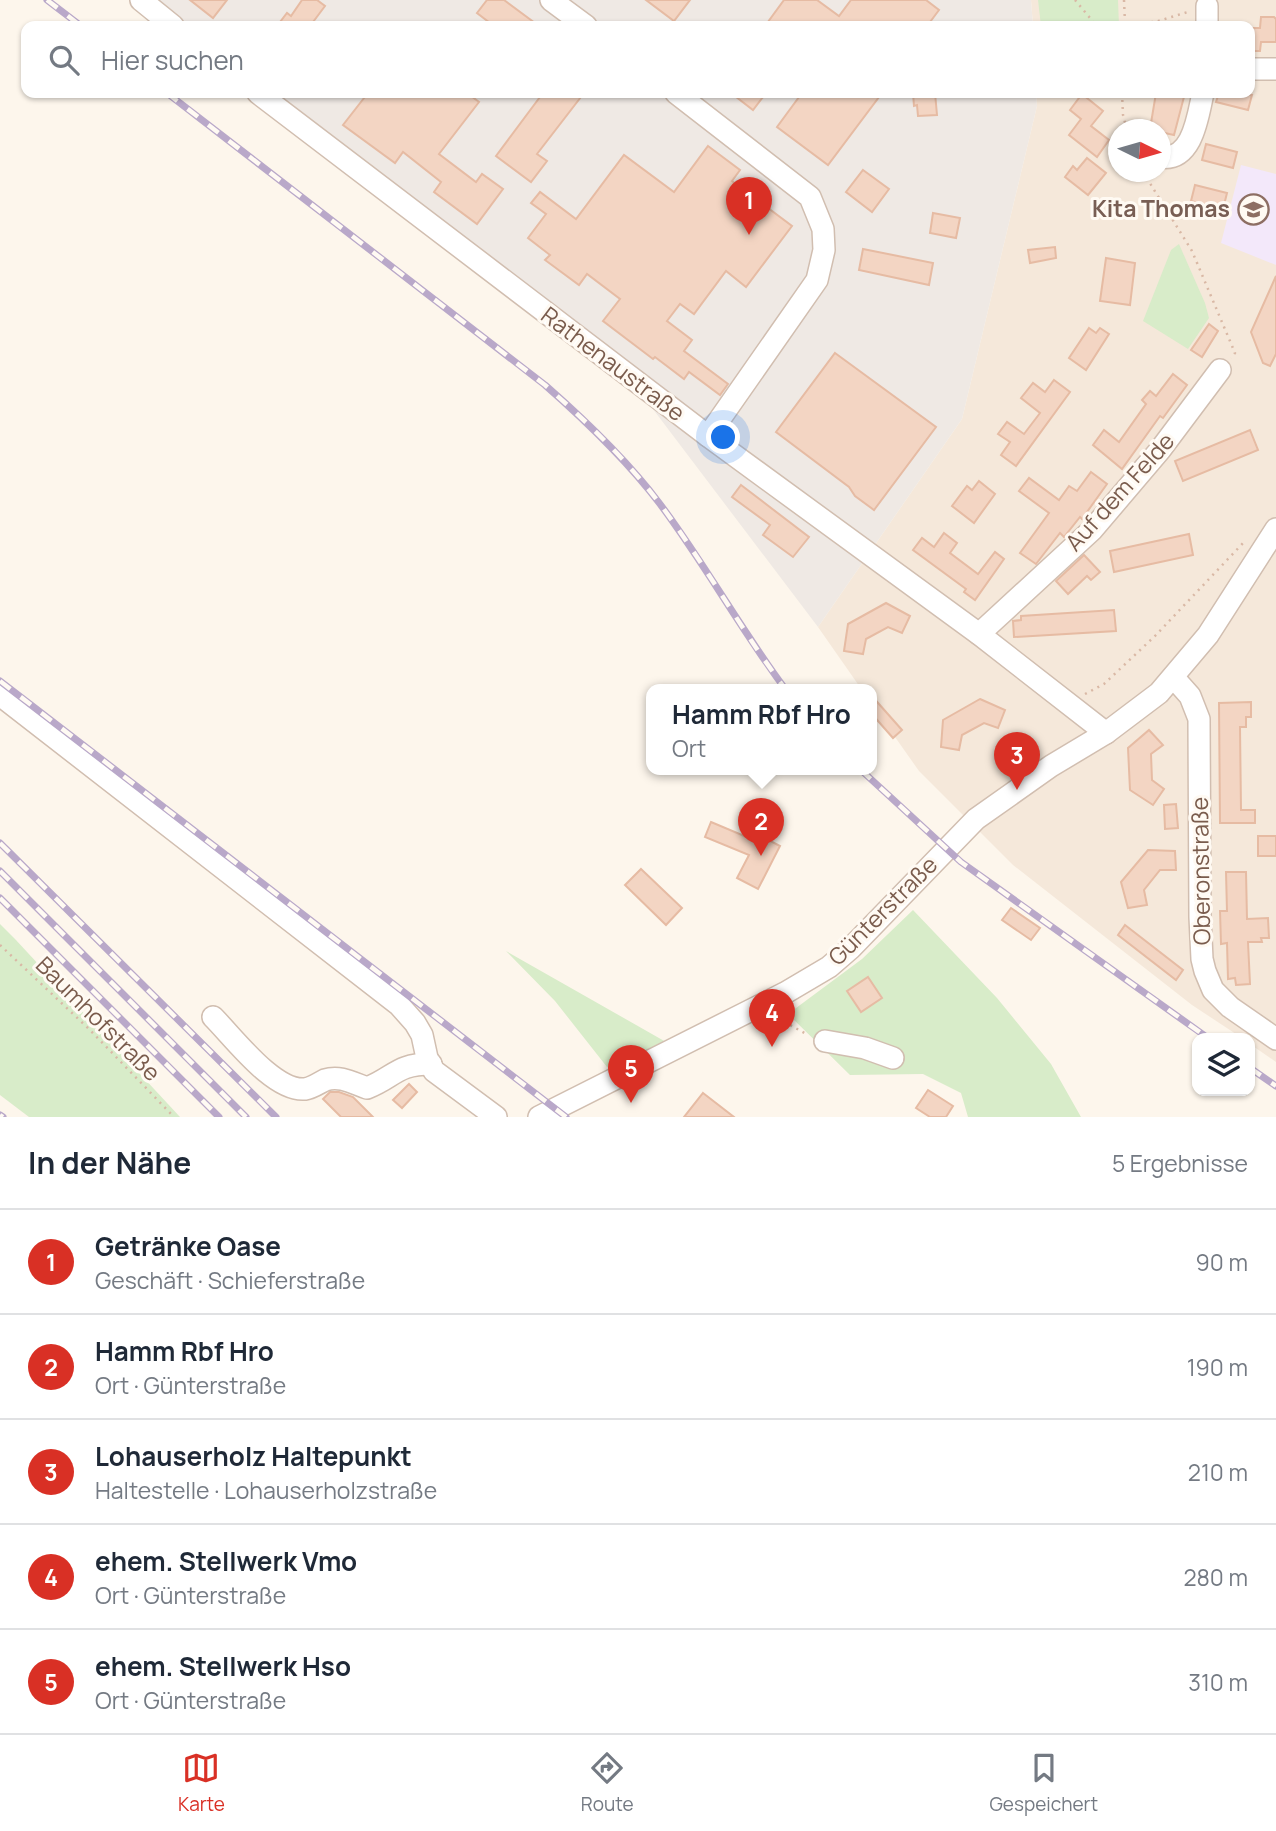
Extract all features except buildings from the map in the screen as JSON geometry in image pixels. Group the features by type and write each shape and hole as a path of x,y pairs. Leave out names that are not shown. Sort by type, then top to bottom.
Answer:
{"street":[{"path":"141,0 167,21"},
{"path":"551,0 579,21"},
{"path":"1255,69 1276,69"},
{"name":"Rathenaustraße","path":"265,98 708,436 979,634 1106,733"},
{"path":"682,98 810,197 823,229 824,250 817,280 708,436"},
{"path":"1171,157 1180,154 1194,132 1202,98"},
{"name":"Auf dem Felde","path":"979,634 1092,530 1160,450 1220,370"},
{"name":"Günterstraße","path":"539,1117 734,1020 828,967 850,948 961,833 1017,790 1106,733 1144,705 1174,678 1208,635 1275,531"},
{"name":"Oberonstraße","path":"1174,678 1190,696 1199,719 1200,917 1205,971 1213,990 1230,1007 1276,1039"},
{"path":"0,695 399,1005 415,1023 435,1071 496,1117"},
{"path":"213,1017 269,1075 290,1087 306,1089 328,1079 341,1078 367,1088 398,1069 418,1064 431,1065"},
{"path":"825,1041 865,1048 893,1058"}],"path":[{"path":"1075,0 1092,21"},
{"path":"1124,0 1125,21"},
{"path":"1164,21 1207,16"},
{"path":"1122,98 1124,119"},
{"path":"1149,182 1192,251 1235,353 1220,370"},
{"path":"1074,697 1088,694 1104,684 1155,636 1247,539 1275,531"},
{"name":"Baumhofstraße","path":"0,945 89,1029 174,1117"},
{"path":"779,1025 783,1021 825,1041"}],"shaded area":[{"path":"130,0 1031,0 1033,21 155,21"},
{"path":"1031,0 1276,0 1276,1062 1255,1047 1255,1033 1234,1033 1192,1005 1013,865 919,771 877,712 877,684 858,684 818,627 962,419 1037,106 1036,98 1255,98 1255,21 1033,21"},
{"path":"251,98 1036,98 1037,106 962,419 818,627 640,392 470,267"},
{"name":"Kita Thomas","path":"1241,165 1276,174 1276,265 1221,243"}],"green space":[{"path":"1038,0 1118,0 1119,21 1040,21"},
{"path":"1179,244 1209,318 1188,349 1143,321 1171,250"},
{"path":"913,910 997,998 1051,1064 1081,1117 968,1117 961,1093 923,1074 850,1075 788,1014 862,959"},
{"path":"0,924 180,1117 29,1117 0,1095"},
{"path":"506,951 666,1042 607,1067 555,1001"}],"railway":[{"path":"47,0 74,21"},
{"path":"173,98 545,385 591,427 660,504 782,684"},
{"path":"0,681 566,1117"},
{"path":"866,775 961,862 1201,1033"},
{"path":"0,843 276,1117"},
{"path":"0,871 246,1117"},
{"path":"0,898 219,1117"},
{"path":"1255,1071 1276,1086"}],"place":[{"name":"Kita Thomas","path":"1253,209"},
{"name":"Getränke Oase","path":"749,235"},
{"name":"Lohauserholz Haltepunkt","path":"1017,790"},
{"name":"Hamm Rbf Hro","path":"761,856"},
{"name":"ehem. Stellwerk Vmo","path":"772,1047"},
{"name":"ehem. Stellwerk Hso","path":"631,1103"}]}
